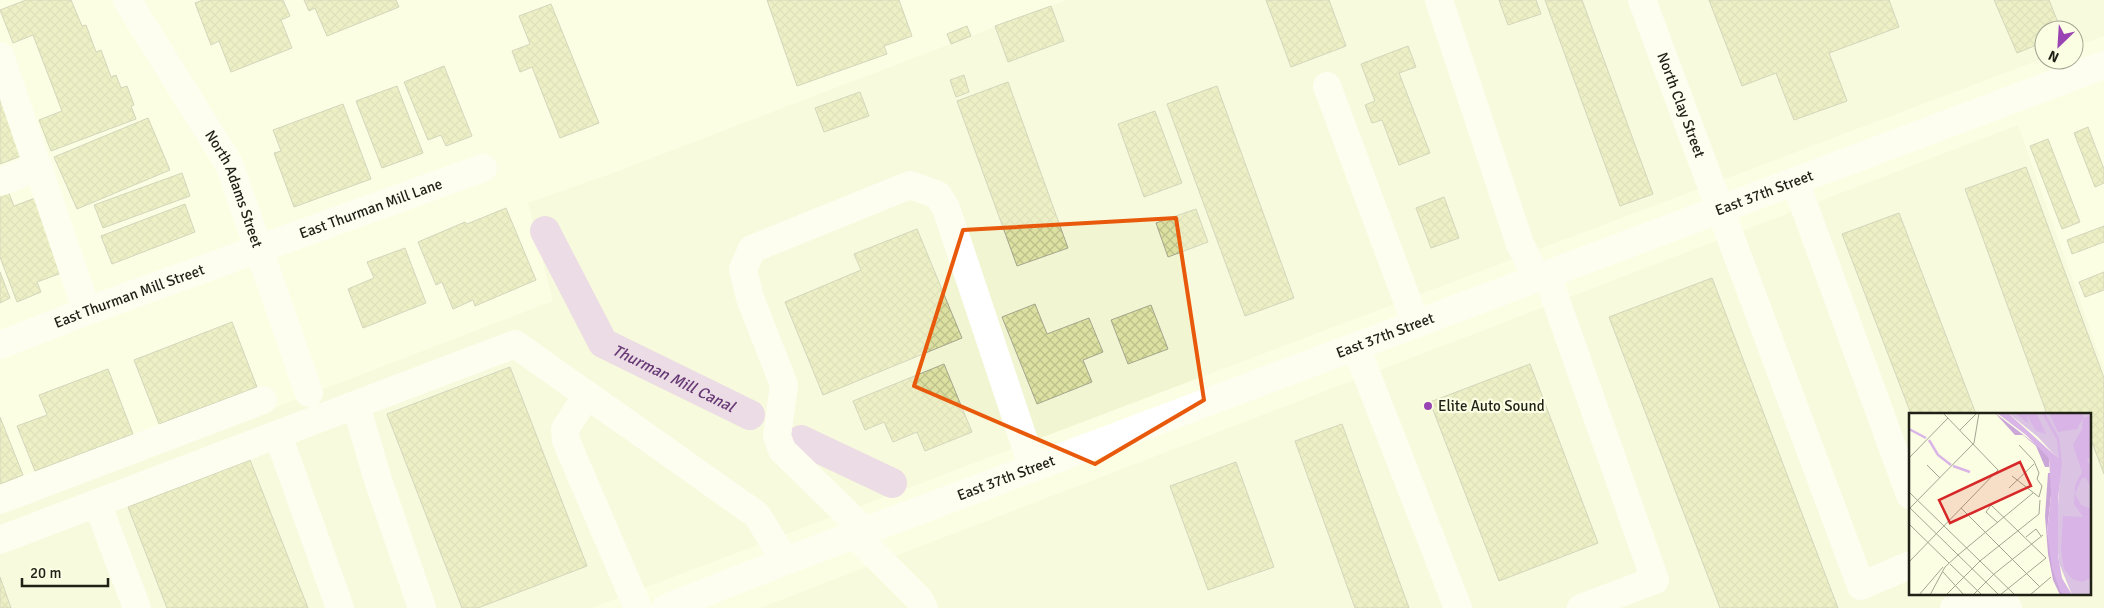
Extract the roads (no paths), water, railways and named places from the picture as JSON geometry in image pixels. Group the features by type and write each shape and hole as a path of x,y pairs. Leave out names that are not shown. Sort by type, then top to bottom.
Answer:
{"street":[{"name":"North Adams Street","path":"127,0 229,164 309,393"},
{"path":"1439,0 1520,244 1542,277 1655,580 1581,608"},
{"name":"North Clay Street","path":"1642,0 1861,586 1909,565"},
{"path":"0,56 87,311"},
{"name":"East 37th Street","path":"666,608 785,561 2104,65"},
{"path":"1327,86 1416,324"},
{"path":"0,182 39,167"},
{"name":"East Thurman Mill Lane","path":"258,249 483,168"},
{"path":"1795,181 1909,492"},
{"path":"914,605 860,533 782,450 777,436 784,385 750,298 743,268 752,249 910,185 938,195 946,208 1033,468"},
{"name":"East Thurman Mill Street","path":"0,345 87,311 258,249"},
{"path":"0,540 515,344 757,515 785,561"},
{"path":"1356,347 1458,608"},
{"path":"587,395 564,429 566,441 638,608"},
{"path":"0,500 263,400"},
{"path":"356,405 376,477 422,608"},
{"path":"278,435 340,608"},
{"path":"97,503 137,608"},
{"path":"1954,608 1992,596 2005,602 2008,608"}],"waterway":[{"name":"Thurman Mill Canal","path":"545,231 603,343 750,415"},
{"name":"Thurman Mill Canal","path":"801,440 892,483"}],"place":[{"name":"Elite Auto Sound","path":"1428,406"}]}
